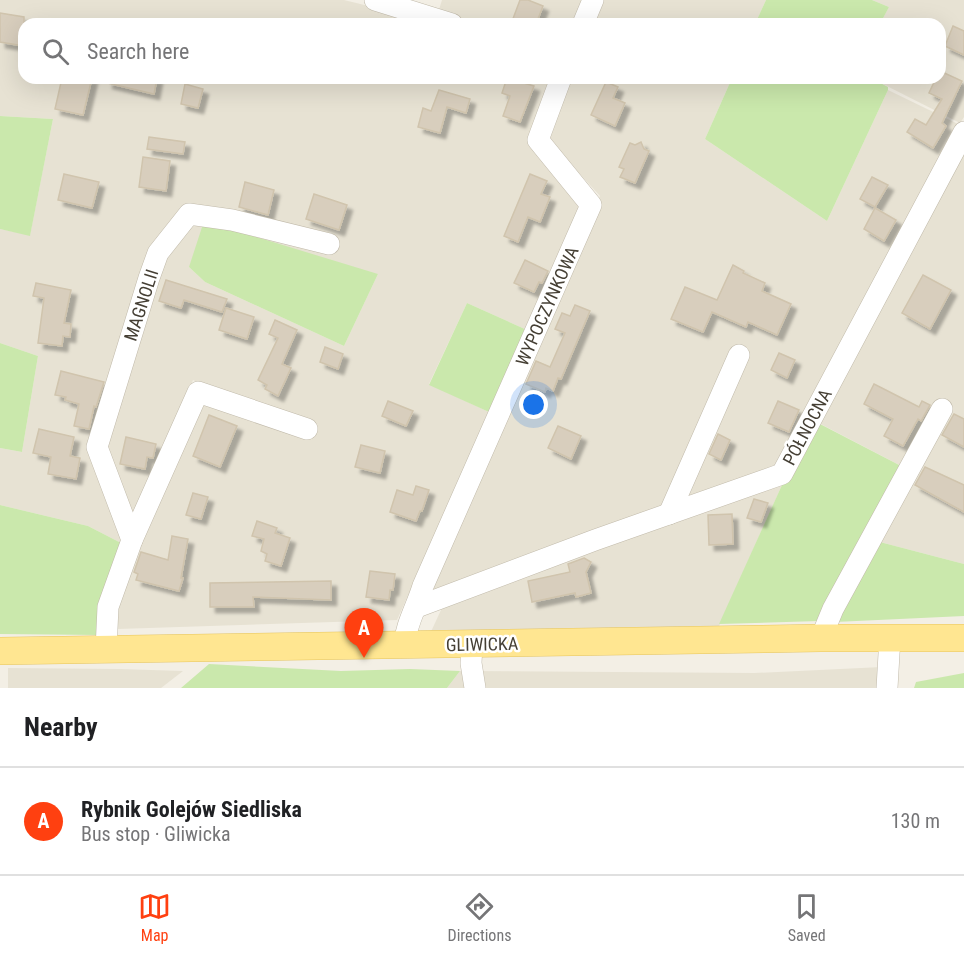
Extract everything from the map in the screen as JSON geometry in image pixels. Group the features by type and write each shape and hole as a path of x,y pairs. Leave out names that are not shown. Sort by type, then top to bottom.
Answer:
{"main road":[{"name":"GLIWICKA","path":"0,651 821,638 964,638"}],"street":[{"path":"375,0 433,18"},
{"path":"586,18 593,0"},
{"name":"WYPOCZYNKOWA","path":"404,645 423,586 591,205 538,140 559,84"},
{"name":"PÓŁNOCNA","path":"417,607 782,474 964,132"},
{"name":"MAGNOLII","path":"132,540 97,447 158,253 189,214 232,220 329,244"},
{"path":"669,514 739,355"},
{"path":"106,650 108,607 132,540 198,392 307,429"},
{"path":"821,638 833,609 942,409"},
{"path":"887,688 890,638"},
{"path":"472,644 471,663 475,688"}],"shaded area":[{"path":"0,0 344,0 411,18 18,18 18,84 552,84 537,156 583,206 527,330 467,303 429,384 489,412 397,620 118,629 115,601 146,525 205,402 259,411 193,380 133,522 89,448 123,544 88,526 0,505 0,448 22,452 38,356 0,343 0,229 30,235 53,119 0,116","holes":["189,267 378,274 344,346 205,282"]},
{"path":"442,0 587,0 580,18 453,18 438,13"},
{"path":"602,0 766,0 758,18 594,18"},
{"path":"872,0 964,0 964,117 960,123 883,84 946,84 946,18 883,18 889,7"},
{"path":"567,84 729,84 705,139 827,221 888,90 960,125 775,470 427,594 600,196 545,136"},
{"path":"964,147 964,564 876,541 907,469 815,421"},
{"path":"782,485 716,633 429,636 447,597"},
{"path":"882,667 878,688 447,688 460,671 754,673"},
{"path":"8,668 183,671 161,688 8,688"}],"green space":[{"path":"766,0 872,0 889,7 883,18 758,18"},
{"path":"729,84 882,84 888,87 827,221 705,139"},
{"path":"0,116 53,119 30,236 0,229"},
{"path":"204,221 378,274 344,346 205,282 189,267"},
{"path":"467,303 527,330 489,412 429,385"},
{"path":"0,343 38,356 22,452 0,448"},
{"path":"820,424 903,467 819,621 719,624 782,485"},
{"path":"0,505 88,526 123,544 98,635 0,634"},
{"path":"876,541 964,564 964,616 835,622"},
{"path":"209,664 341,671 410,669 460,671 447,688 181,688"},
{"path":"964,673 964,688 914,688 916,682"}],"building":[{"path":"520,0 528,0 543,6 538,18 513,18"},
{"path":"0,13 24,17 18,18 18,45 0,42"},
{"path":"953,26 964,31 964,55 946,46"},
{"path":"946,74 962,81 942,123 946,126 933,148 907,132 915,119 926,125 942,99 929,93 933,84 946,84"},
{"path":"61,84 91,84 83,115 55,109"},
{"path":"111,84 156,84 154,94"},
{"path":"185,84 203,89 198,108 181,104"},
{"path":"505,84 534,86 520,122 503,116 510,96 502,93"},
{"path":"605,84 618,87 613,98 625,103 615,126 591,115"},
{"path":"439,90 470,99 466,113 447,107 440,133 418,127 423,108 431,111"},
{"path":"149,137 185,142 183,154 147,149"},
{"path":"641,142 644,149 649,151 635,183 620,177 624,169 619,167 630,143 635,145"},
{"path":"143,157 170,161 166,191 139,187"},
{"path":"64,174 99,182 92,208 58,200"},
{"path":"530,174 547,181 541,194 550,197 540,222 528,217 518,242 504,236"},
{"path":"872,177 888,185 875,207 860,199"},
{"path":"245,182 274,190 268,215 239,207"},
{"path":"314,194 347,205 339,230 306,219"},
{"path":"875,208 896,220 884,241 864,229"},
{"path":"525,260 548,271 534,292 514,283"},
{"path":"733,265 744,271 743,273 765,283 762,291 791,304 777,335 748,322 746,327 712,312 703,332 671,319 685,287 717,300"},
{"path":"923,275 951,290 930,329 902,313"},
{"path":"166,280 227,299 222,312 184,300 181,308 159,301"},
{"path":"36,283 71,290 64,323 71,324 70,337 63,336 62,346 38,343 44,298 33,296"},
{"path":"575,305 590,311 561,379 558,378 553,391 546,388 545,392 526,384 536,361 550,367 565,333 555,329 562,313 570,316"},
{"path":"226,308 254,317 247,339 219,330"},
{"path":"275,320 297,330 282,364 291,368 278,396 265,389 267,385 258,380 278,338 269,334"},
{"path":"325,347 343,354 338,369 320,362"},
{"path":"779,353 795,360 787,378 771,370"},
{"path":"61,371 104,382 96,407 94,406 89,429 74,426 79,404 65,400 66,397 55,395"},
{"path":"874,384 919,407 922,401 930,405 921,421 918,419 903,446 884,436 893,419 864,404"},
{"path":"388,401 413,411 406,426 382,416"},
{"path":"778,401 799,410 789,432 768,423"},
{"path":"954,414 964,419 964,447 942,435"},
{"path":"209,415 237,426 220,467 193,456"},
{"path":"558,426 581,436 571,459 548,448"},
{"path":"39,429 74,437 70,456 80,458 76,479 48,474 51,457 33,453"},
{"path":"718,434 730,440 721,460 709,454"},
{"path":"126,437 156,444 153,458 147,457 145,469 120,464"},
{"path":"361,445 385,451 380,473 355,467"},
{"path":"925,467 964,485 964,512 915,485"},
{"path":"416,486 429,490 416,521 390,512 397,490 413,495"},
{"path":"193,493 208,497 201,519 186,515"},
{"path":"754,499 768,503 761,522 747,518"},
{"path":"732,514 733,544 709,545 708,515"},
{"path":"257,521 277,528 275,533 290,538 281,566 265,561 267,554 261,551 264,539 252,536"},
{"path":"172,536 188,539 179,591 136,580 138,574 134,572 141,552 168,560"},
{"path":"584,558 591,562 586,572 591,593 576,597 575,593 532,602 528,581 570,572 568,564"},
{"path":"370,571 395,574 389,600 366,597"},
{"path":"331,581 331,600 253,597 254,607 210,607 210,583"}],"place":[{"name":"Rybnik Golejów Siedliska","path":"364,658"}]}
